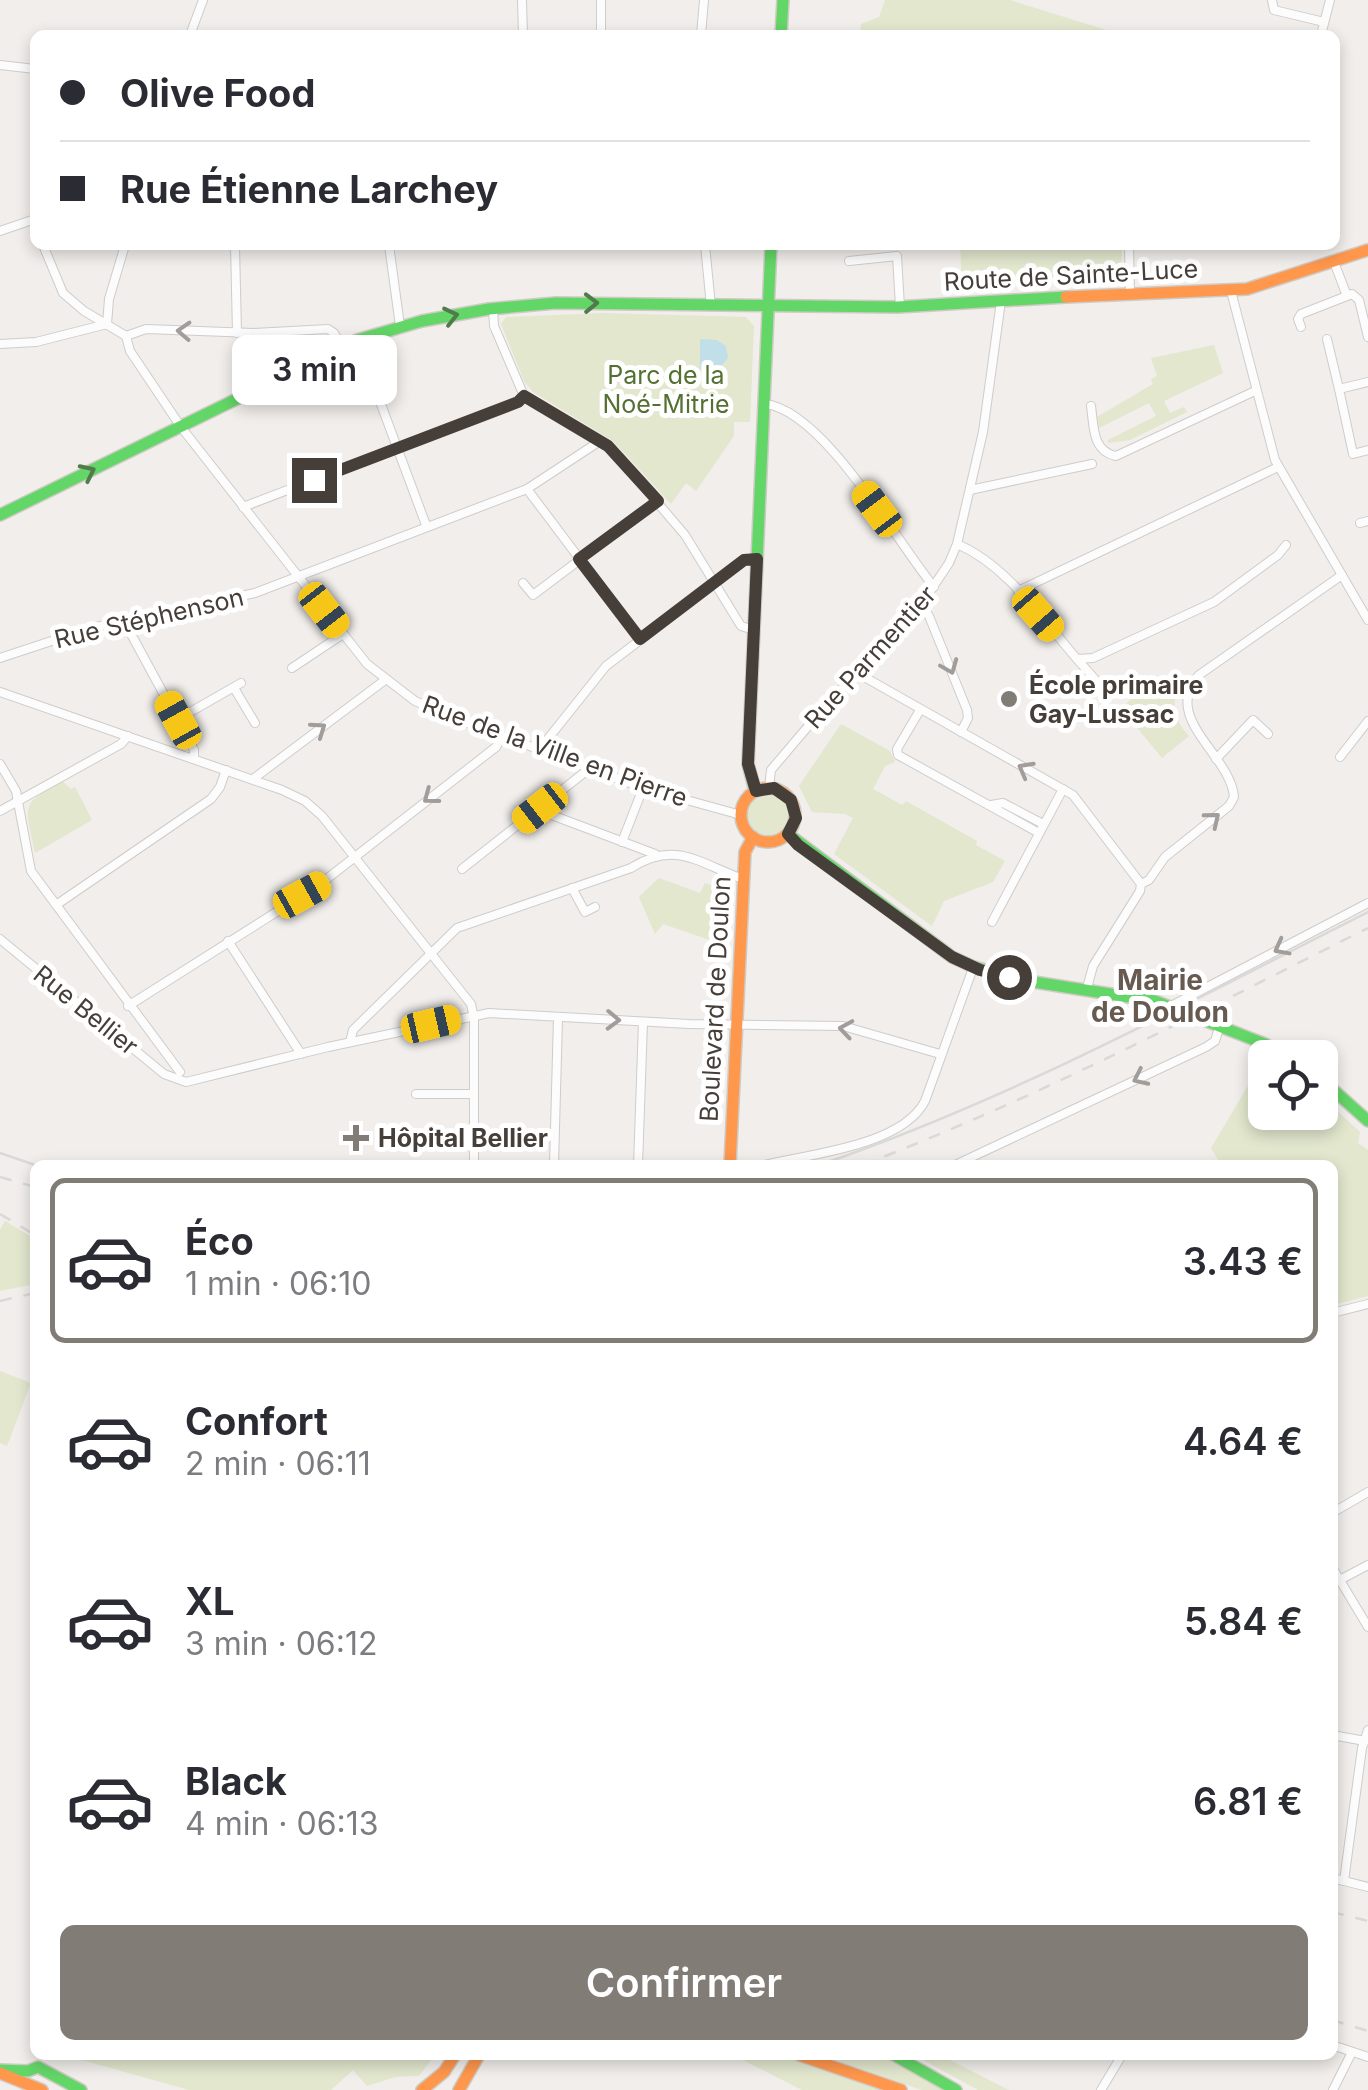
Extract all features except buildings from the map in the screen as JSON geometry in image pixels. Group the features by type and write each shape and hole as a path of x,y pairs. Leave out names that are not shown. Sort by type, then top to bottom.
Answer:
{"street":[{"path":"522,0 523,30"},
{"path":"601,0 601,30"},
{"path":"701,30 704,0"},
{"path":"781,30 782,0"},
{"path":"1272,0 1274,10 1324,22"},
{"path":"1322,30 1330,0"},
{"path":"192,30 201,1"},
{"path":"0,66 30,69"},
{"path":"0,232 30,220"},
{"path":"45,250 64,294 126,336 146,330 236,333 328,329 342,346"},
{"path":"106,324 124,250"},
{"path":"235,250 236,333"},
{"path":"390,250 400,326"},
{"path":"705,250 711,306"},
{"path":"756,791 750,773 754,630 772,250"},
{"path":"1129,250 1130,294"},
{"name":"Route de Sainte-Luce","path":"0,515 342,346 400,326 493,308 595,302 900,307 1230,291 1368,250"},
{"path":"849,262 897,256 900,307"},
{"path":"1334,262 1347,296"},
{"path":"1230,291 1278,467 1368,620"},
{"path":"1301,327 1301,314 1352,294 1359,300 1368,336"},
{"name":"Rue Parmentier","path":"771,770 934,587 956,544 984,432 1001,301"},
{"path":"493,308 494,326 524,396 608,446 685,535 741,626 754,630"},
{"path":"0,344 36,342 106,324"},
{"name":"Rue de la Ville en Pierre","path":"126,336 130,351 181,427 296,576 385,680 415,701 502,736 643,788 741,815"},
{"path":"1327,339 1354,459 1368,450"},
{"path":"357,340 426,525"},
{"path":"1339,389 1368,382"},
{"path":"1091,406 1096,442 1106,453 1116,456 1255,390"},
{"path":"243,507 518,402 524,396"},
{"path":"765,404 774,405 818,434 934,587"},
{"name":"Rue Stéphenson","path":"0,657 91,628 255,593 527,489 600,441"},
{"path":"970,490 1092,464"},
{"path":"1018,591 1278,467"},
{"path":"527,489 640,639"},
{"path":"523,582 533,595 658,501"},
{"path":"956,544 976,554 1018,591 1100,685"},
{"path":"1077,659 1093,658 1214,602 1286,545"},
{"path":"539,750 606,666 744,560 757,559"},
{"path":"1141,884 1165,858 1232,802 1233,786 1189,715 1186,701 1192,684 1342,576"},
{"path":"920,604 967,710 968,718 960,732"},
{"path":"124,621 194,750 194,759"},
{"path":"292,668 343,634"},
{"path":"859,674 1073,794 1141,884 1093,966 1087,988"},
{"path":"253,779 385,680"},
{"path":"178,720 237,686 255,723"},
{"path":"0,692 304,800 354,855 466,998 473,1015 474,1160"},
{"path":"920,710 897,749 898,756 1038,834"},
{"path":"1216,759 1253,720 1268,734"},
{"path":"1340,757 1368,721"},
{"path":"0,812 121,744 128,736"},
{"path":"128,1006 319,885 496,747 502,736"},
{"path":"0,764 16,791 31,870 177,1076 196,1080 489,1013 642,1022 843,1026 940,1054"},
{"path":"56,906 211,799 226,770"},
{"path":"750,773 771,770 769,788"},
{"path":"462,869 586,772"},
{"path":"622,842 643,788"},
{"path":"769,788 784,792 794,804 796,818 788,834 771,842 753,837 741,815 744,803 756,791 769,788"},
{"path":"992,922 1063,790"},
{"path":"992,805 1004,803 1044,824"},
{"path":"540,808 655,854 676,854 743,879"},
{"path":"788,834 952,957 973,968 1009,977 1125,993 1171,1006 1254,1040"},
{"name":"Boulevard de Doulon","path":"732,1160 744,852 753,837"},
{"path":"350,1042 353,1030 463,925 632,868 655,854"},
{"path":"572,888 585,912 595,907"},
{"path":"1171,1006 1368,903"},
{"name":"Rue Bellier","path":"0,939 124,1042 177,1076"},
{"path":"228,941 302,1054"},
{"path":"788,1160 831,1151 899,1126 920,1109 973,968"},
{"path":"370,1016 368,1027 372,1037"},
{"path":"554,1160 558,1018"},
{"path":"124,1042 140,1022"},
{"path":"638,1160 642,1022"},
{"path":"967,1160 1206,1047 1214,1041 1219,1028"},
{"path":"416,1094 473,1094"},
{"path":"1338,1094 1368,1121"},
{"path":"1338,1312 1368,1304"},
{"path":"1338,1510 1368,1492"},
{"path":"1338,1581 1368,1565"},
{"path":"1338,1584 1368,1627"},
{"path":"1344,1881 1368,1730"},
{"path":"1338,1736 1365,1740"},
{"path":"1338,1880 1368,1887"},
{"path":"1338,2047 1368,2057"},
{"path":"1333,2090 1352,2052"},
{"path":"422,2090 452,2060"},
{"path":"458,2090 476,2060"},
{"path":"814,2060 901,2090"},
{"path":"903,2060 956,2090"},
{"path":"1102,2090 1119,2060"},
{"path":"0,2071 38,2076 81,2090"}],"green space":[{"path":"885,0 1010,0 1106,30 860,30 861,24 879,17"},
{"path":"960,250 1122,250 1121,275 962,285"},
{"name":"Parc de la Noé-Mitrie","path":"602,313 746,317 754,326 750,422 734,422 734,436 696,491 686,483 671,504 613,441 533,392 524,381 501,324 506,317"},
{"path":"1214,345 1223,373 1164,401 1170,413 1184,407 1187,412 1130,440 1108,443 1156,416 1149,403 1099,428 1097,417 1153,384 1151,379 1157,376 1151,358"},
{"path":"1179,674 1182,677 1175,708 1189,736 1162,758 1122,709 1152,675 1164,682"},
{"path":"841,724 890,751 895,762 885,766 873,789 902,805 906,801 1005,861 993,882 944,901 932,926 834,854 853,818 812,812 799,786"},
{"path":"62,781 71,789 75,787 92,820 35,853 29,808 38,796"},
{"path":"768,795 782,801 788,815 782,829 768,835 754,829 748,815 754,801"},
{"path":"659,878 700,893 705,883 724,890 727,942 663,924 655,934 639,897"},
{"path":"1248,1086 1248,1130 1338,1130 1338,1112 1360,1132 1358,1143 1368,1150 1368,1296 1338,1304 1338,1160 1218,1160 1211,1148"},
{"path":"5,1221 30,1236 30,1285 0,1291 0,1230"},
{"path":"0,1371 30,1386 7,1446 0,1443"},
{"path":"82,2060 431,2060 419,2076 395,2077 367,2086 353,2070 331,2090 189,2090"},
{"path":"743,2060 800,2060 879,2090 802,2090"},
{"path":"835,2060 894,2060 948,2090 922,2090"},
{"path":"923,2060 950,2060 1009,2090 978,2090"}],"water":[{"path":"700,339 717,340 726,346 728,358 721,366 700,369"}],"tram line":[{"path":"833,1160 1029,1080 1368,912"},
{"path":"0,1153 30,1163"}],"railway":[{"path":"874,1160 1055,1083 1368,928"},
{"path":"0,1177 30,1186"},
{"path":"0,1214 30,1232"},
{"path":"0,1301 30,1294"},
{"path":"1338,1914 1368,1921"},
{"path":"1338,2022 1368,2031"}],"traffic: fast":[{"path":"781,30 783,0"},
{"path":"755,791 748,764 771,250"},
{"path":"0,515 357,340 422,321 556,303 898,307 1066,297"},
{"path":"788,834 952,957 974,967 1021,980 1155,1001 1255,1040"},
{"path":"1338,1094 1368,1121"},
{"path":"903,2060 956,2090"},
{"path":"0,2070 28,2071 38,2067 81,2090"}],"traffic: slow":[{"path":"1066,297 1247,289 1368,250"},
{"path":"768,788 787,796 795,815 787,834 768,842 749,834 741,815 749,796 768,788"},
{"path":"730,1160 745,852 753,837"},
{"path":"422,2090 452,2060"},
{"path":"459,2090 476,2060"},
{"path":"814,2060 901,2090"},
{"path":"0,2073 42,2090"}],"place":[{"name":"École primaire Gay-Lussac","path":"1009,699"},
{"name":"Hôpital Bellier","path":"356,1138"}],"district":[{"name":"Mairie de Doulon","path":"1160,996"}],"route":[{"path":"314,480 518,402 524,396 608,446 658,501 579,559 640,639 744,560 757,559 748,764 756,791 774,788 791,800 796,818 788,834 798,845 952,957 1009,977"}]}
